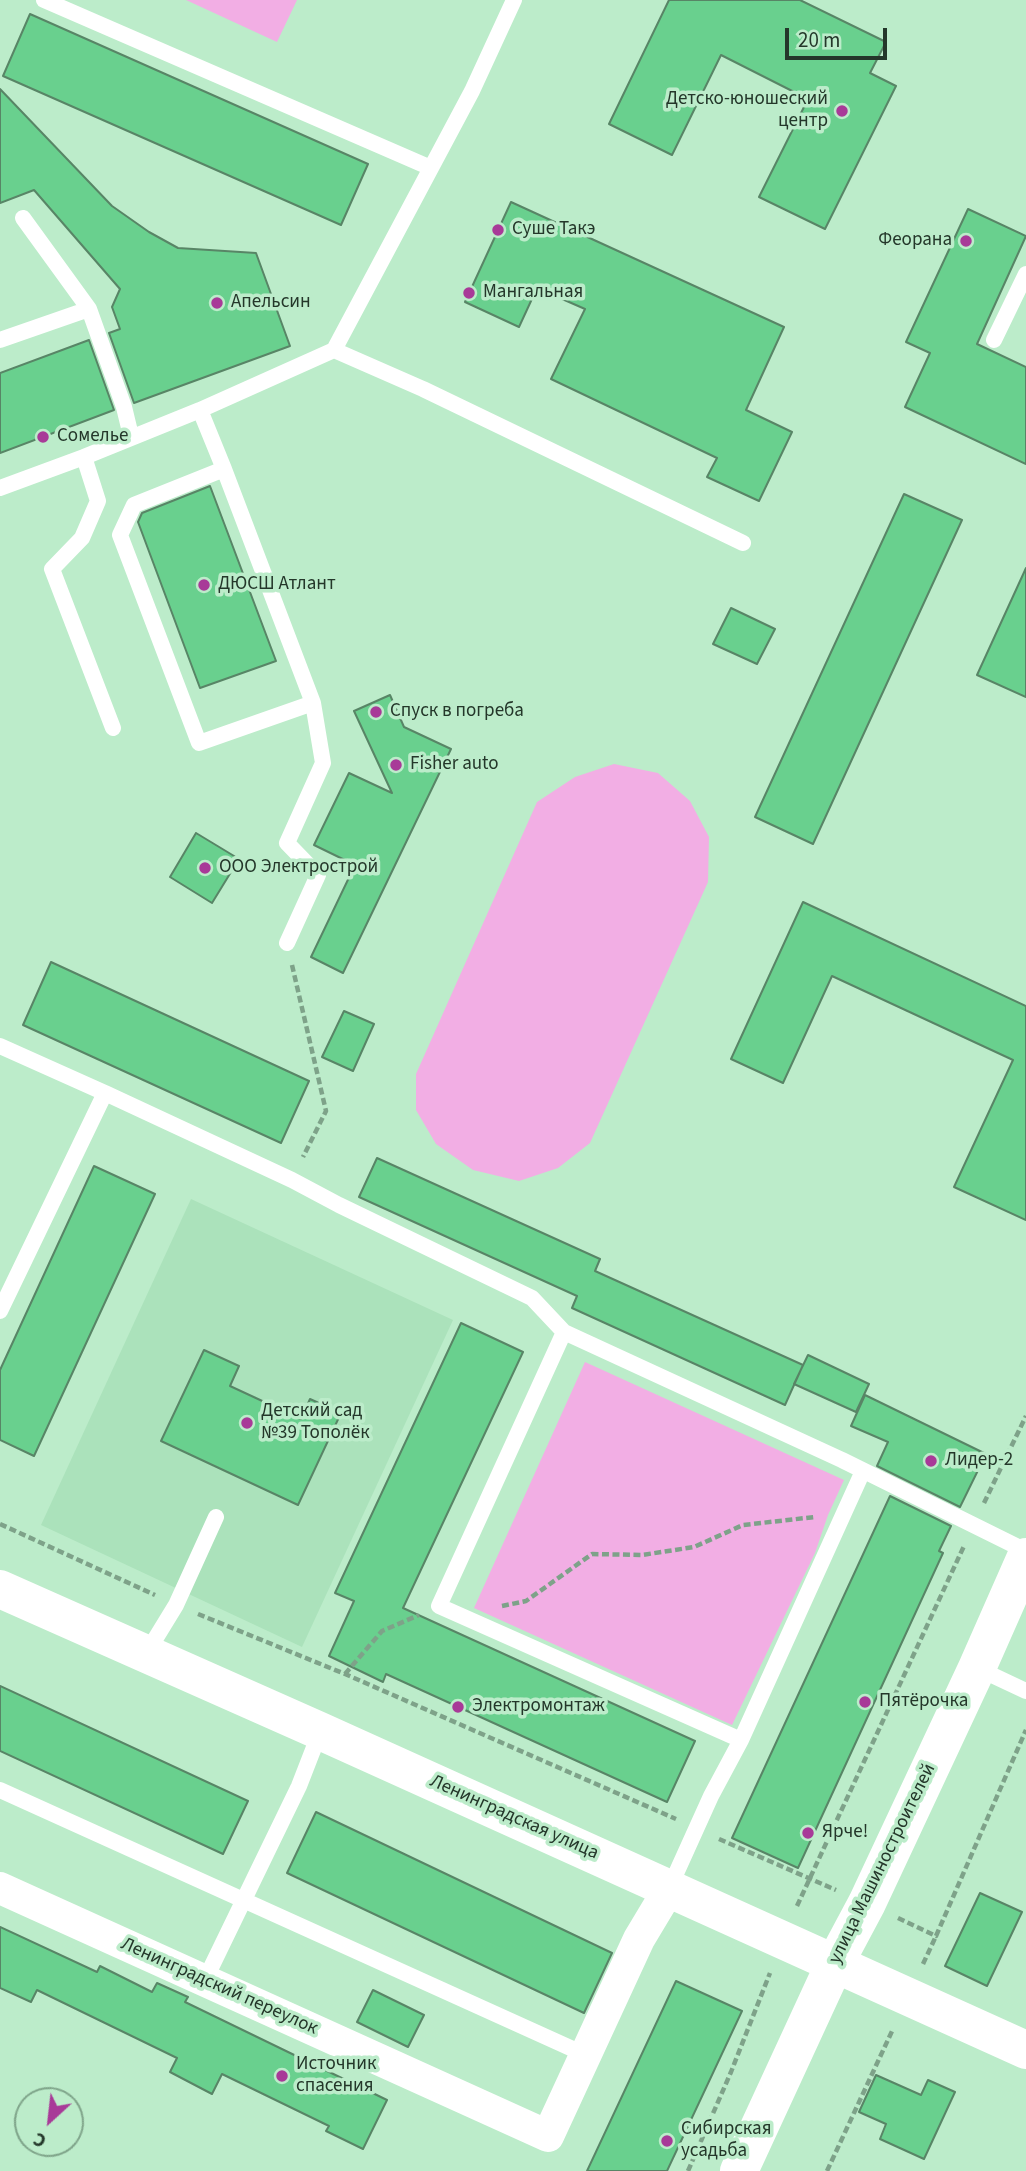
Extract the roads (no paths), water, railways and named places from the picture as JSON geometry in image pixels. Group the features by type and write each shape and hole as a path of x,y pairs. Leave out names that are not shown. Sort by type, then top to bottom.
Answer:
{"street":[{"name":"улица Машиностроителей","path":"739,2171 835,1963 867,1903 977,1668 1026,1557"},
{"name":"Ленинградская улица","path":"0,1589 1026,2050"},
{"name":"Ленинградский переулок","path":"0,1888 548,2136 586,2055"},
{"path":"586,2055 639,1939 669,1889"}],"lane":[{"path":"44,0 431,168"},
{"path":"0,488 200,410 334,350 472,91 514,0"},
{"path":"23,218 89,309 124,407 131,436"},
{"path":"994,340 1026,274"},
{"path":"0,340 89,309"},
{"path":"334,350 423,389 743,543"},
{"path":"200,410 313,704 323,763 287,843 318,876 287,943"},
{"path":"85,457 98,501 82,538 52,569 113,729"},
{"path":"224,469 134,505 120,535 124,548 199,743 313,704"},
{"path":"0,1046 292,1180 532,1298 564,1332 863,1471 1026,1551"},
{"path":"0,1311 105,1093"},
{"path":"564,1332 439,1606 741,1740"},
{"path":"669,1889 696,1828 741,1740 863,1471"},
{"path":"146,1654 176,1605 216,1517"},
{"path":"977,1668 1026,1691"},
{"path":"205,1980 299,1786 320,1731"},
{"path":"0,1790 586,2055"}],"place":[{"name":"Детско-юношеский центр","path":"842,111"},
{"name":"Суше Такэ","path":"498,230"},
{"name":"Феорана","path":"966,241"},
{"name":"Мангальная","path":"469,293"},
{"name":"Апельсин","path":"217,303"},
{"name":"Сомелье","path":"43,437"},
{"name":"ДЮСШ Атлант","path":"204,585"},
{"name":"Спуск в погреба","path":"376,712"},
{"name":"Fisher auto","path":"396,765"},
{"name":"ООО Электрострой","path":"205,868"},
{"name":"Детский сад №39 Тополёк","path":"247,1423"},
{"name":"Лидер-2","path":"931,1461"},
{"name":"Пятёрочка","path":"865,1702"},
{"name":"Электромонтаж","path":"458,1707"},
{"name":"Ярче!","path":"808,1833"},
{"name":"Источник спасения","path":"282,2076"},
{"name":"Сибирская усадьба","path":"667,2141"}]}
